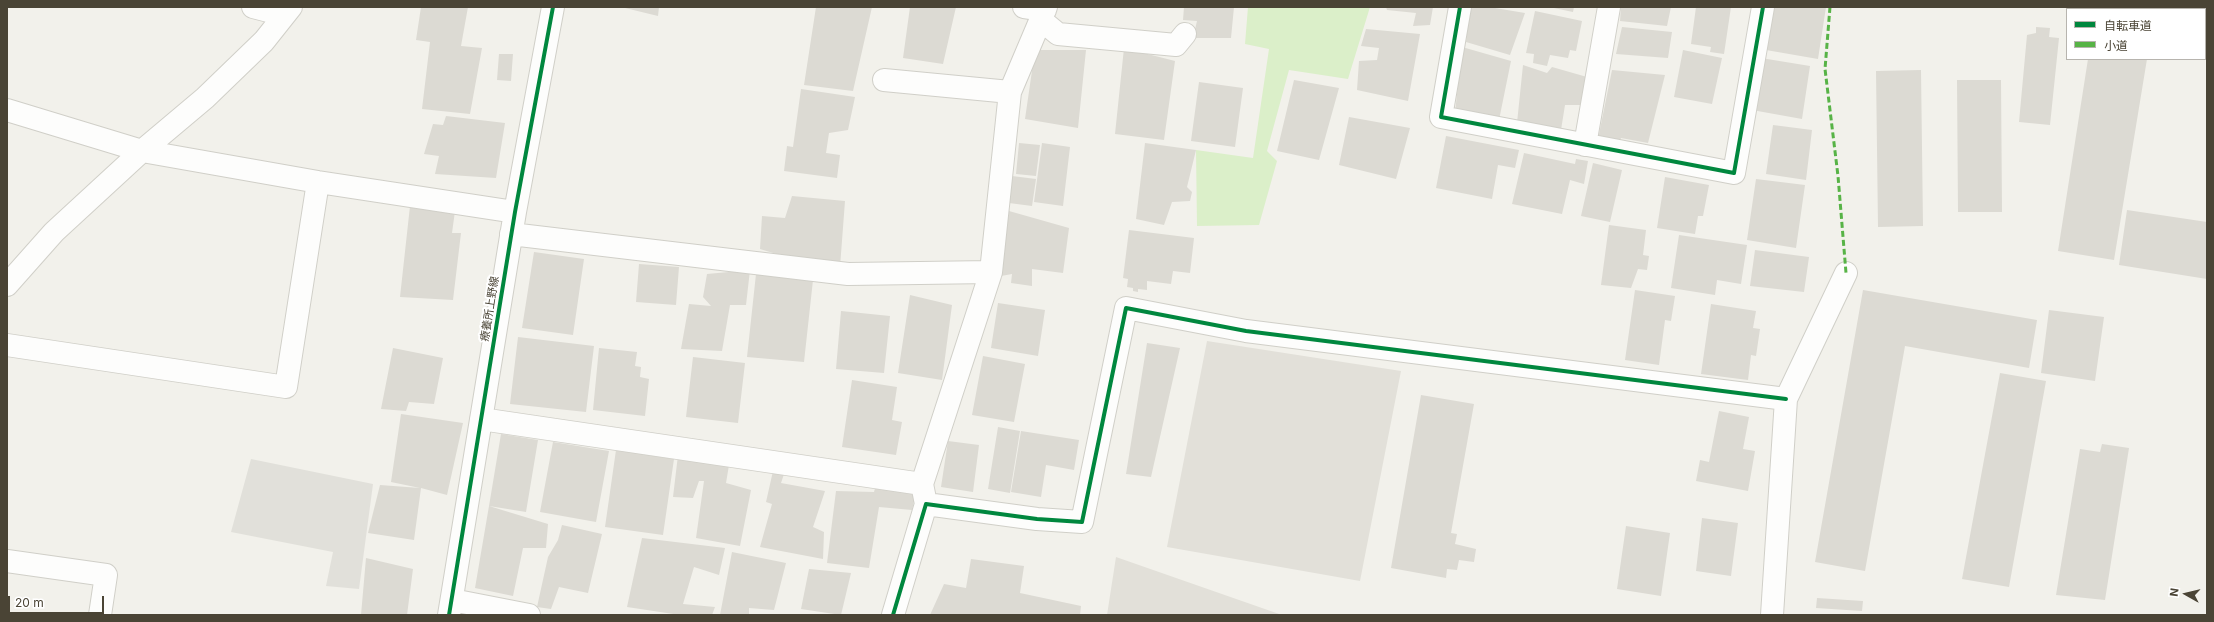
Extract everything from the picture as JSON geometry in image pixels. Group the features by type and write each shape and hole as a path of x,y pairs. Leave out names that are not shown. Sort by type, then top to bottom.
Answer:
{"street":[{"path":"253,7 288,11"},
{"name":"療養所上野線","path":"450,607 511,234 552,7"},
{"path":"1024,7 1044,12 1058,34 1176,45 1185,34"},
{"path":"1460,7 1441,117 1734,173 1763,7"},
{"path":"1585,145 1609,7"},
{"path":"7,284 54,232 142,151 205,98 264,41 288,11"},
{"path":"893,615 924,494 991,272 1010,92 1044,12"},
{"path":"884,80 1010,92"},
{"path":"7,110 142,151 318,182 515,212"},
{"path":"7,345 286,387 318,182"},
{"path":"511,234 848,274 991,272"},
{"path":"1772,615 1786,399 1846,273"},
{"path":"481,419 924,494 1037,519 1082,522 1126,308 1246,331 1786,399"},
{"path":"7,561 106,575 100,615"},
{"path":"450,607 529,615"}],"shaded area":[{"path":"1207,341 1401,371 1360,581 1167,547"},
{"path":"251,459 373,484 359,589 326,586 333,552 231,532"},
{"path":"1116,557 1282,615 1107,615"}],"green space":[{"path":"1248,7 1370,7 1348,79 1289,70 1267,151 1277,161 1259,225 1197,226 1196,150 1253,158 1269,49 1245,44"}],"building":[{"path":"421,7 468,7 461,46 482,48 470,114 422,109 430,42 416,40"},
{"path":"621,7 659,7 658,16"},
{"path":"816,7 872,7 853,91 804,85"},
{"path":"910,7 956,7 943,64 903,58"},
{"path":"1184,7 1234,7 1231,38 1193,38 1197,21 1183,20"},
{"path":"1386,7 1433,7 1430,25 1413,26 1416,13 1387,10"},
{"path":"1470,7 1489,7 1525,13 1510,55 1466,42"},
{"path":"1549,7 1574,7 1573,12"},
{"path":"1621,7 1671,7 1667,26 1620,21"},
{"path":"1696,7 1731,7 1724,54 1710,52 1711,47 1691,44"},
{"path":"1773,7 1826,7 1818,59 1766,50"},
{"path":"1535,11 1582,21 1576,51 1570,50 1568,58 1550,55 1547,66 1533,63 1534,54 1526,53"},
{"path":"1622,27 1672,32 1668,58 1616,54"},
{"path":"2036,27 2050,28 2049,37 2059,38 2050,125 2019,122 2027,35 2036,33"},
{"path":"1366,29 1420,34 1408,101 1357,90 1359,61 1377,60 1379,48 1361,46"},
{"path":"1462,47 1511,61 1499,120 1455,113"},
{"path":"1124,48 1175,61 1164,140 1115,134"},
{"path":"1035,50 1086,50 1078,128 1025,119"},
{"path":"1683,50 1722,58 1712,104 1674,97"},
{"path":"499,54 513,54 511,81 497,80"},
{"path":"1761,58 1810,66 1802,119 1752,110"},
{"path":"2088,60 2147,60 2114,260 2058,251"},
{"path":"1523,65 1547,73 1552,67 1587,77 1583,105 1565,105 1561,130 1517,123"},
{"path":"1612,70 1665,75 1648,143 1621,138 1619,144 1598,139"},
{"path":"1921,70 1923,226 1878,227 1876,71"},
{"path":"1294,80 1339,88 1319,160 1277,151"},
{"path":"1957,80 2001,80 2002,212 1958,212"},
{"path":"1199,82 1243,88 1235,147 1191,141"},
{"path":"801,89 855,97 848,130 829,133 826,153 840,155 837,178 784,171 787,146 793,147"},
{"path":"446,116 505,123 496,178 435,174 439,156 424,154 433,124 443,125"},
{"path":"1349,117 1410,128 1396,179 1339,165"},
{"path":"1773,125 1812,130 1806,180 1766,174"},
{"path":"1446,136 1519,150 1515,168 1498,165 1492,199 1436,188"},
{"path":"1019,143 1040,145 1036,176 1016,174"},
{"path":"1042,143 1070,147 1063,206 1034,202"},
{"path":"1145,143 1196,150 1187,187 1192,192 1190,201 1172,202 1164,225 1136,219"},
{"path":"1524,153 1575,164 1576,159 1588,161 1584,184 1570,180 1562,214 1512,204"},
{"path":"1593,163 1622,170 1610,222 1581,216"},
{"path":"1012,176 1036,179 1032,206 1009,203"},
{"path":"1665,177 1709,185 1703,216 1698,216 1695,234 1657,228"},
{"path":"1756,179 1805,185 1796,248 1747,240"},
{"path":"792,196 845,201 840,267 783,256 760,249 762,216 785,218"},
{"path":"410,206 455,211 452,233 461,233 453,300 400,297"},
{"path":"2127,210 2207,222 2207,279 2119,265"},
{"path":"1009,211 1069,228 1063,273 1032,269 1032,286 1011,283 1012,274 1001,276"},
{"path":"1609,225 1646,230 1643,255 1649,256 1647,270 1638,269 1631,288 1601,285"},
{"path":"1129,230 1194,238 1190,273 1173,271 1171,284 1147,281 1147,290 1138,289 1138,292 1133,291 1133,288 1127,287 1128,279 1123,278"},
{"path":"1679,235 1747,245 1741,284 1717,280 1715,295 1671,288"},
{"path":"1755,250 1809,257 1804,292 1750,286"},
{"path":"534,252 584,259 573,335 522,328"},
{"path":"639,264 679,267 676,305 636,302"},
{"path":"750,270 746,305 730,305 722,351 681,349 689,304 711,306 703,297 707,274"},
{"path":"756,274 813,280 804,362 747,357"},
{"path":"1635,290 1675,296 1671,321 1665,320 1659,365 1625,360"},
{"path":"1863,290 2037,320 2029,368 1905,346 1865,571 1815,562"},
{"path":"910,295 952,305 942,380 898,373"},
{"path":"998,303 1045,310 1038,356 991,348"},
{"path":"1711,304 1756,311 1753,328 1760,329 1756,356 1751,355 1748,380 1701,374"},
{"path":"2049,310 2104,317 2095,381 2041,373"},
{"path":"841,311 890,316 884,373 836,369"},
{"path":"518,337 594,346 586,412 510,404"},
{"path":"1147,343 1180,348 1151,477 1126,474"},
{"path":"393,348 443,358 434,404 409,402 406,411 381,409"},
{"path":"599,348 637,352 635,366 641,367 640,377 649,379 645,416 593,410"},
{"path":"983,356 1025,364 1014,422 972,415"},
{"path":"693,357 745,363 738,423 686,417"},
{"path":"2000,373 2046,381 2009,587 1962,579"},
{"path":"852,380 897,387 892,420 902,422 896,455 842,447"},
{"path":"1421,395 1474,404 1451,533 1457,534 1455,544 1476,549 1474,562 1459,560 1457,570 1447,569 1446,578 1391,568"},
{"path":"1719,411 1749,417 1743,449 1755,451 1748,491 1696,481 1700,460 1709,462"},
{"path":"401,414 463,423 447,495 421,488 414,540 368,533 380,485 420,488 391,482"},
{"path":"998,427 1020,431 1010,493 988,489"},
{"path":"1021,431 1079,440 1074,470 1046,465 1041,497 1011,492"},
{"path":"501,434 538,440 526,512 489,506"},
{"path":"948,441 979,445 973,492 941,487"},
{"path":"553,442 609,451 596,522 540,512"},
{"path":"2102,444 2129,448 2105,600 2056,595 2080,449 2100,452"},
{"path":"616,450 674,459 663,535 605,527"},
{"path":"678,455 729,465 726,483 751,490 740,546 696,538 704,481 699,481 693,498 673,497"},
{"path":"773,471 785,471 781,483 825,491 813,527 824,532 823,559 760,547 772,504 766,502"},
{"path":"876,484 917,488 912,510 879,507 869,568 827,563 836,491 874,492"},
{"path":"489,506 548,524 546,548 523,548 513,596 475,588"},
{"path":"1702,518 1738,523 1731,576 1696,571"},
{"path":"562,525 602,534 588,593 559,587 551,609 537,607 548,557 558,540"},
{"path":"1626,526 1670,533 1661,596 1617,589"},
{"path":"642,538 725,548 719,575 694,567 683,604 715,607 712,615 680,615 627,607"},
{"path":"732,552 786,563 774,610 749,608 749,615 720,615"},
{"path":"366,558 413,569 407,615 361,615"},
{"path":"971,559 1024,566 1020,593 1081,606 1080,615 930,615 944,584 966,588"},
{"path":"809,569 851,573 841,615 801,609"},
{"path":"1817,598 1863,601 1862,611 1816,608"}],"marked path":[{"path":"1830,7 1825,69 1838,176 1846,273"}],"cycle path":[{"path":"449,615 515,212 553,7"},
{"path":"1460,7 1441,117 1734,173 1763,7"},
{"path":"893,615 926,504 1037,519 1082,522 1126,308 1246,331 1786,399"}]}
